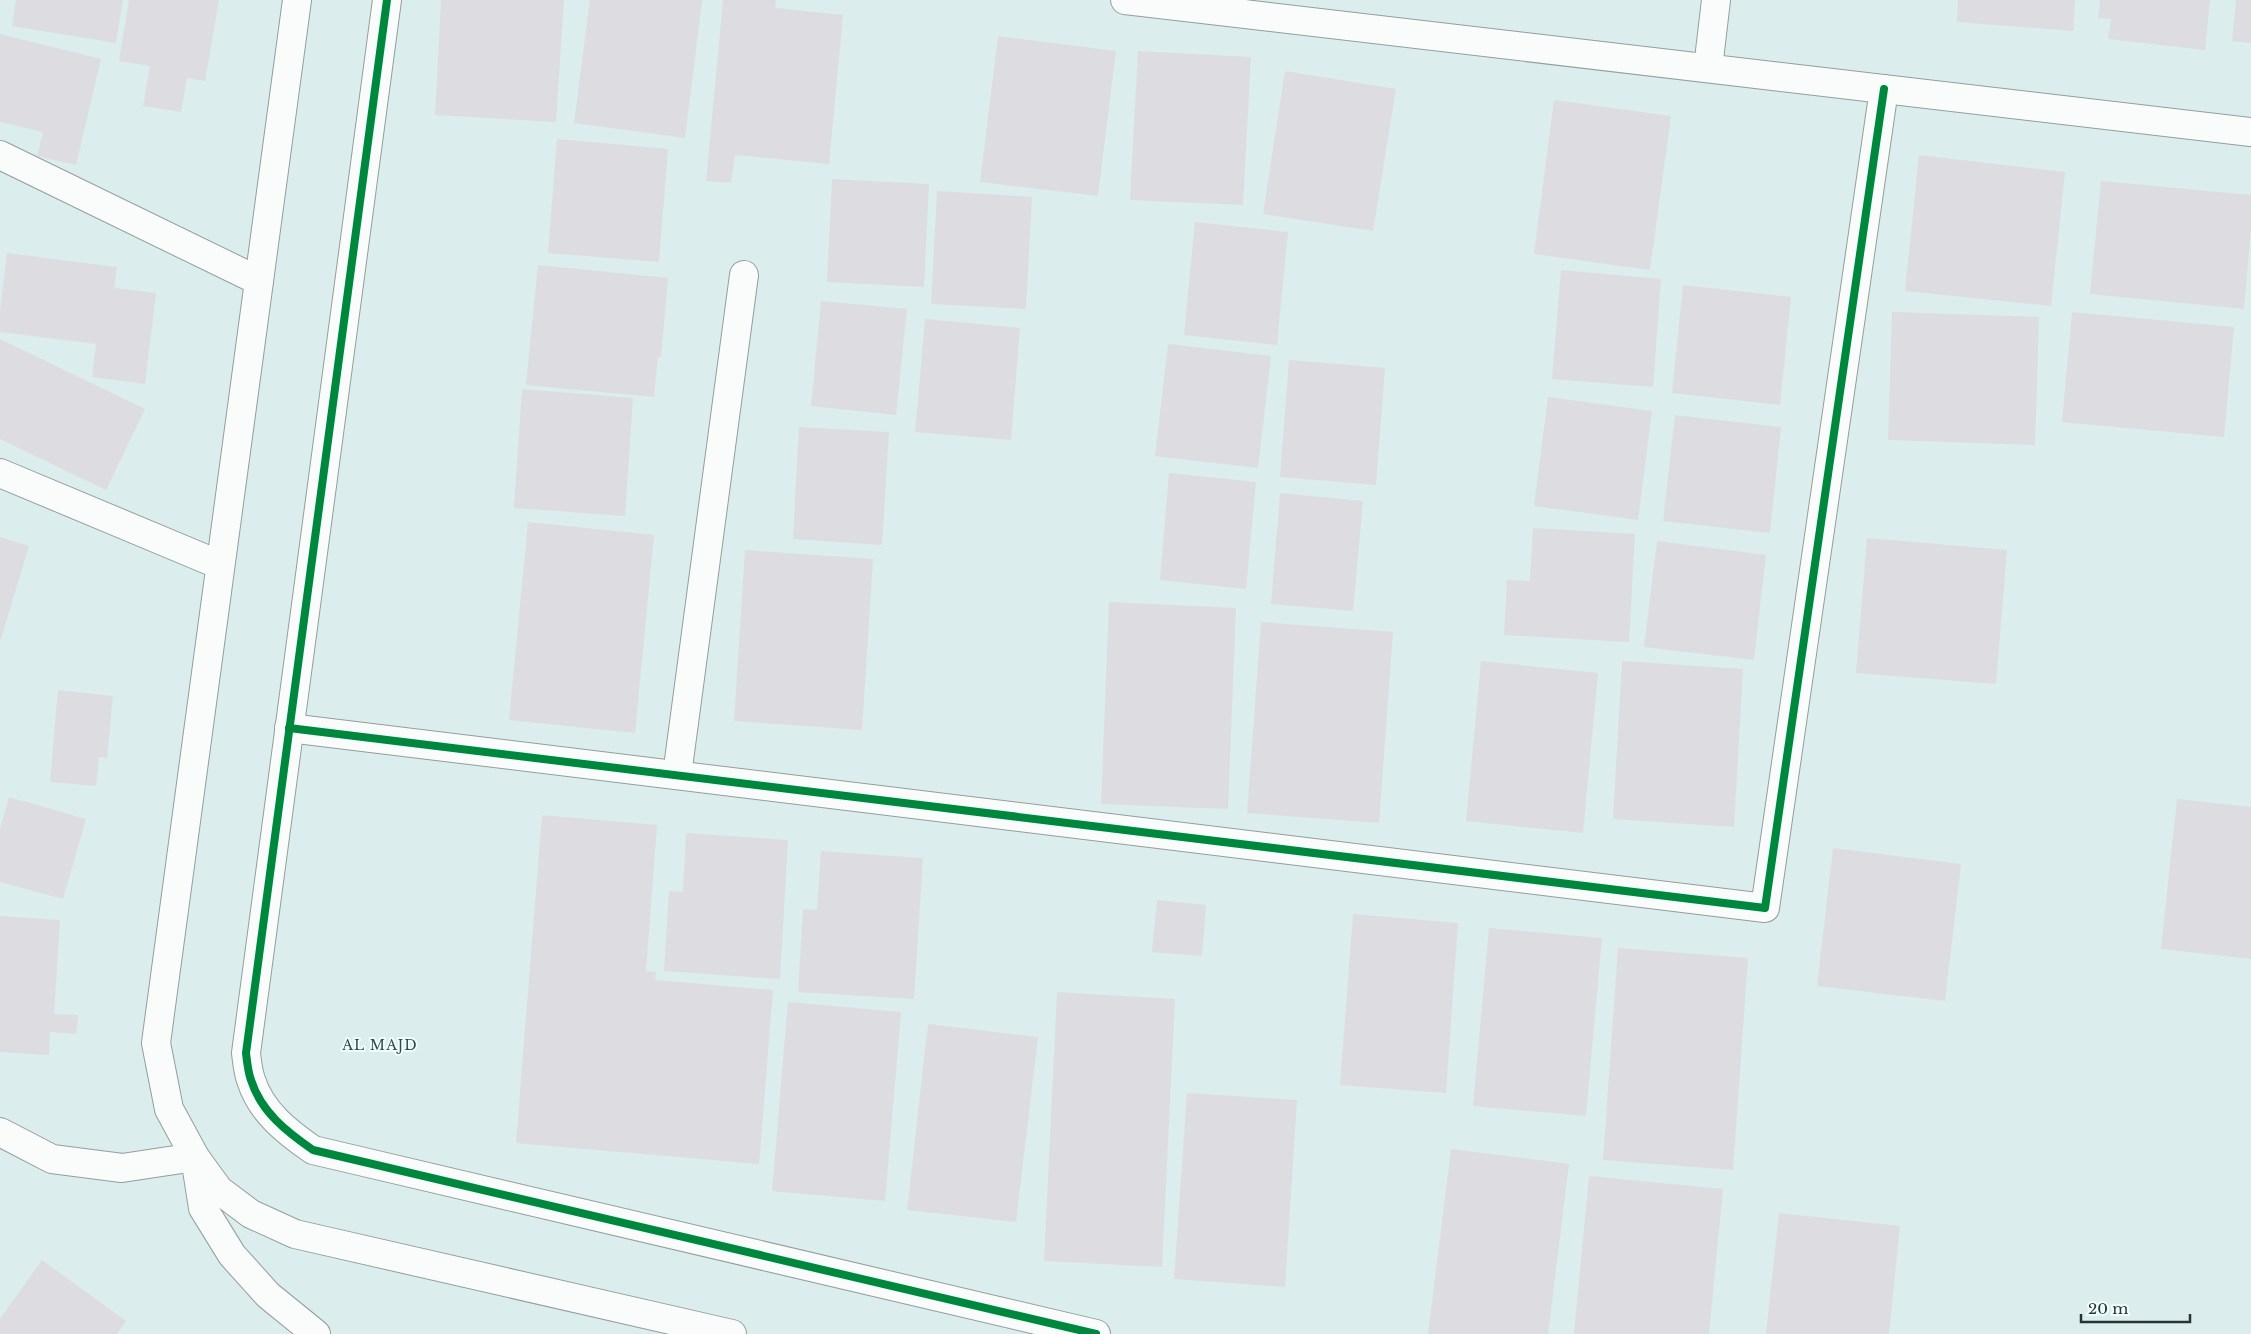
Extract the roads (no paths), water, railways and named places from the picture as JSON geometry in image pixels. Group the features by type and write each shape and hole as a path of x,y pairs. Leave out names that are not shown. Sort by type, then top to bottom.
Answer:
{"street":[{"path":"297,0 156,1043 169,1109 194,1157 219,1190 251,1214 295,1234 732,1334"},
{"path":"387,0 246,1053 251,1080 264,1107 286,1132 313,1150 1096,1334"},
{"path":"1125,0 2251,132"},
{"path":"1708,68 1716,0"},
{"path":"289,728 1765,908 1884,89"},
{"path":"0,155 259,280"},
{"path":"677,775 744,275"},
{"path":"0,473 220,565"},
{"path":"0,1132 52,1158 122,1168 194,1157"},
{"path":"194,1157 203,1208 232,1255 268,1295 316,1334"}],"district":[{"name":"AL MAJD","path":"380,1045"}]}
